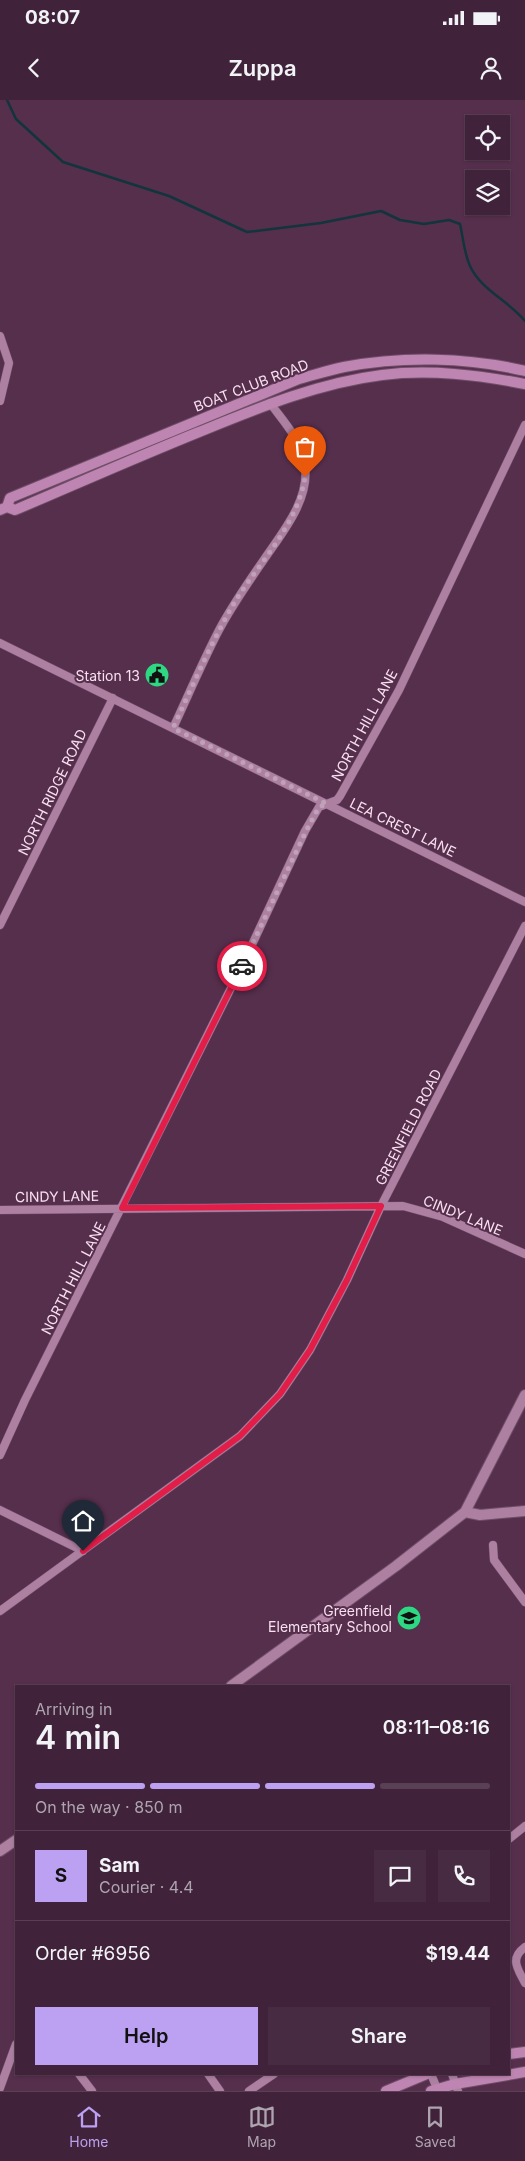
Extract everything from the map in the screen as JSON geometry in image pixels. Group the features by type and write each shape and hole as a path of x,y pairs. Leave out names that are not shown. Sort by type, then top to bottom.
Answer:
{"main road":[{"name":"BOAT CLUB ROAD","path":"525,370 481,363 403,361 344,367 299,379 165,433 10,498 3,508 15,510 270,403 338,383 383,375 462,374 525,384"},
{"path":"510,2054 525,2052"},
{"path":"510,2074 525,2072"},
{"path":"386,2091 425,2075"},
{"path":"435,2090 455,2083 506,2075"}],"street":[{"path":"0,336 9,363 0,401"},
{"path":"173,728 218,632 283,533 293,516 302,491 305,465 294,436 270,403"},
{"name":"NORTH HILL LANE","path":"0,1455 25,1400 122,1208 306,831 319,807 337,800 340,796 399,690 525,425"},
{"name":"LEA CREST LANE","path":"0,643 525,902"},
{"name":"NORTH RIDGE ROAD","path":"0,924 112,698"},
{"name":"GREENFIELD ROAD","path":"0,1611 240,1436 280,1394 310,1350 347,1280 381,1206 525,926"},
{"name":"CINDY LANE","path":"0,1210 403,1206 443,1217 525,1254"},
{"path":"232,1685 396,1566 465,1512 525,1395"},
{"path":"0,1510 83,1551"},
{"path":"465,1512 480,1515 525,1511"},
{"path":"492,1545 494,1560 525,1602"},
{"path":"510,1837 525,1826"},
{"path":"0,1851 15,1841"},
{"path":"525,1947 516,1956 516,1963 525,1983"},
{"path":"0,2088 15,2047"},
{"path":"80,2075 92,2091"},
{"path":"209,2075 220,2091"},
{"path":"249,2091 273,2075"},
{"path":"431,2075 435,2090"}],"waterway":[{"path":"7,100 16,119 63,162 169,196 247,232 321,223 381,211 400,220 424,224 449,220 460,224 466,256 475,274 488,289 525,321"}],"way so far":[{"path":"242,966 306,831 319,807 327,804 173,728 218,632 293,516 305,477"}],"place":[{"name":"Station 13","path":"157,675"},
{"name":"Greenfield Elementary School","path":"409,1618"}],"route":[{"path":"83,1551 240,1436 280,1394 310,1350 347,1280 381,1206 122,1208 242,966"}]}
